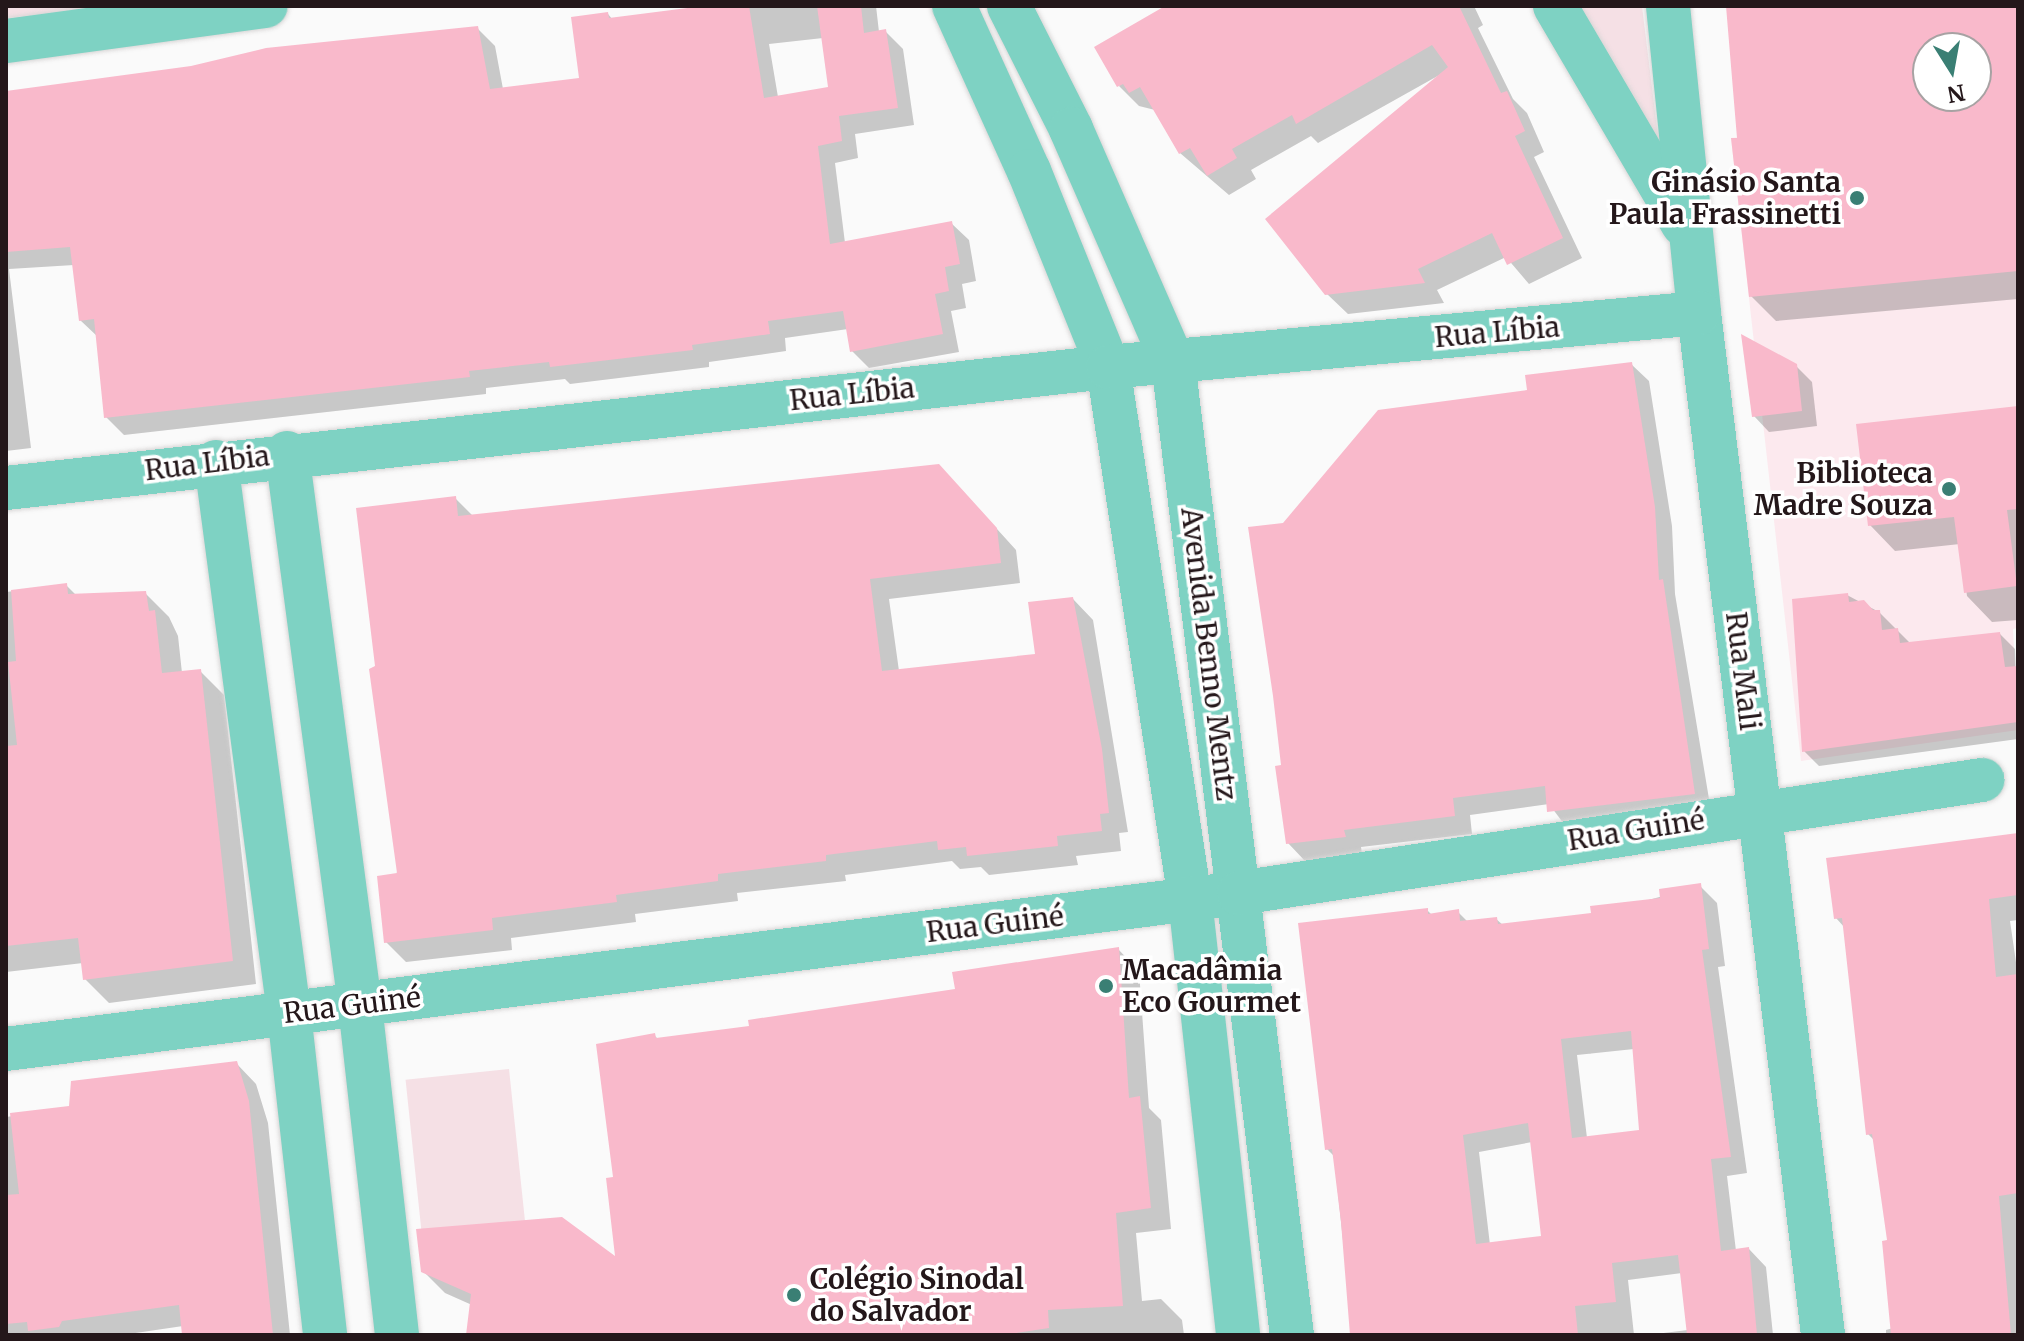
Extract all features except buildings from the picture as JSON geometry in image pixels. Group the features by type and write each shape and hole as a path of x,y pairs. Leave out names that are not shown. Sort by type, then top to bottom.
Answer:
{"street":[{"path":"6,18 116,6"},
{"path":"6,41 266,6"},
{"name":"Avenida Benno Mentz","path":"954,6 1029,171 1108,367 1190,899 1238,1335"},
{"name":"Avenida Benno Mentz","path":"1009,6 1071,129 1173,362 1292,1335"},
{"path":"1555,6 1690,236"},
{"name":"Rua Mali","path":"1668,6 1690,236 1823,1335"},
{"name":"Rua Líbia","path":"6,488 287,453 1108,367 1699,313"},
{"path":"287,453 360,1005 397,1335"},
{"path":"216,462 289,1013 325,1335"},
{"name":"Rua Guiné","path":"6,1049 1239,893 1761,811 1982,780"}],"shaded area":[{"path":"6,6 117,6 6,18"},
{"path":"1576,6 1642,6 1660,153"},
{"path":"2018,6 2018,628 2013,629 2018,730 1801,761 1731,138 1963,116 1966,112 1992,112 1992,32"},
{"path":"509,1069 528,1245 424,1256 406,1080"}],"place":[{"name":"Ginásio Santa Paula Frassinetti","path":"1857,198"},
{"name":"Biblioteca Madre Souza","path":"1949,489"},
{"name":"Macadâmia Eco Gourmet","path":"1106,986"},
{"name":"Colégio Sinodal do Salvador","path":"794,1295"}]}
